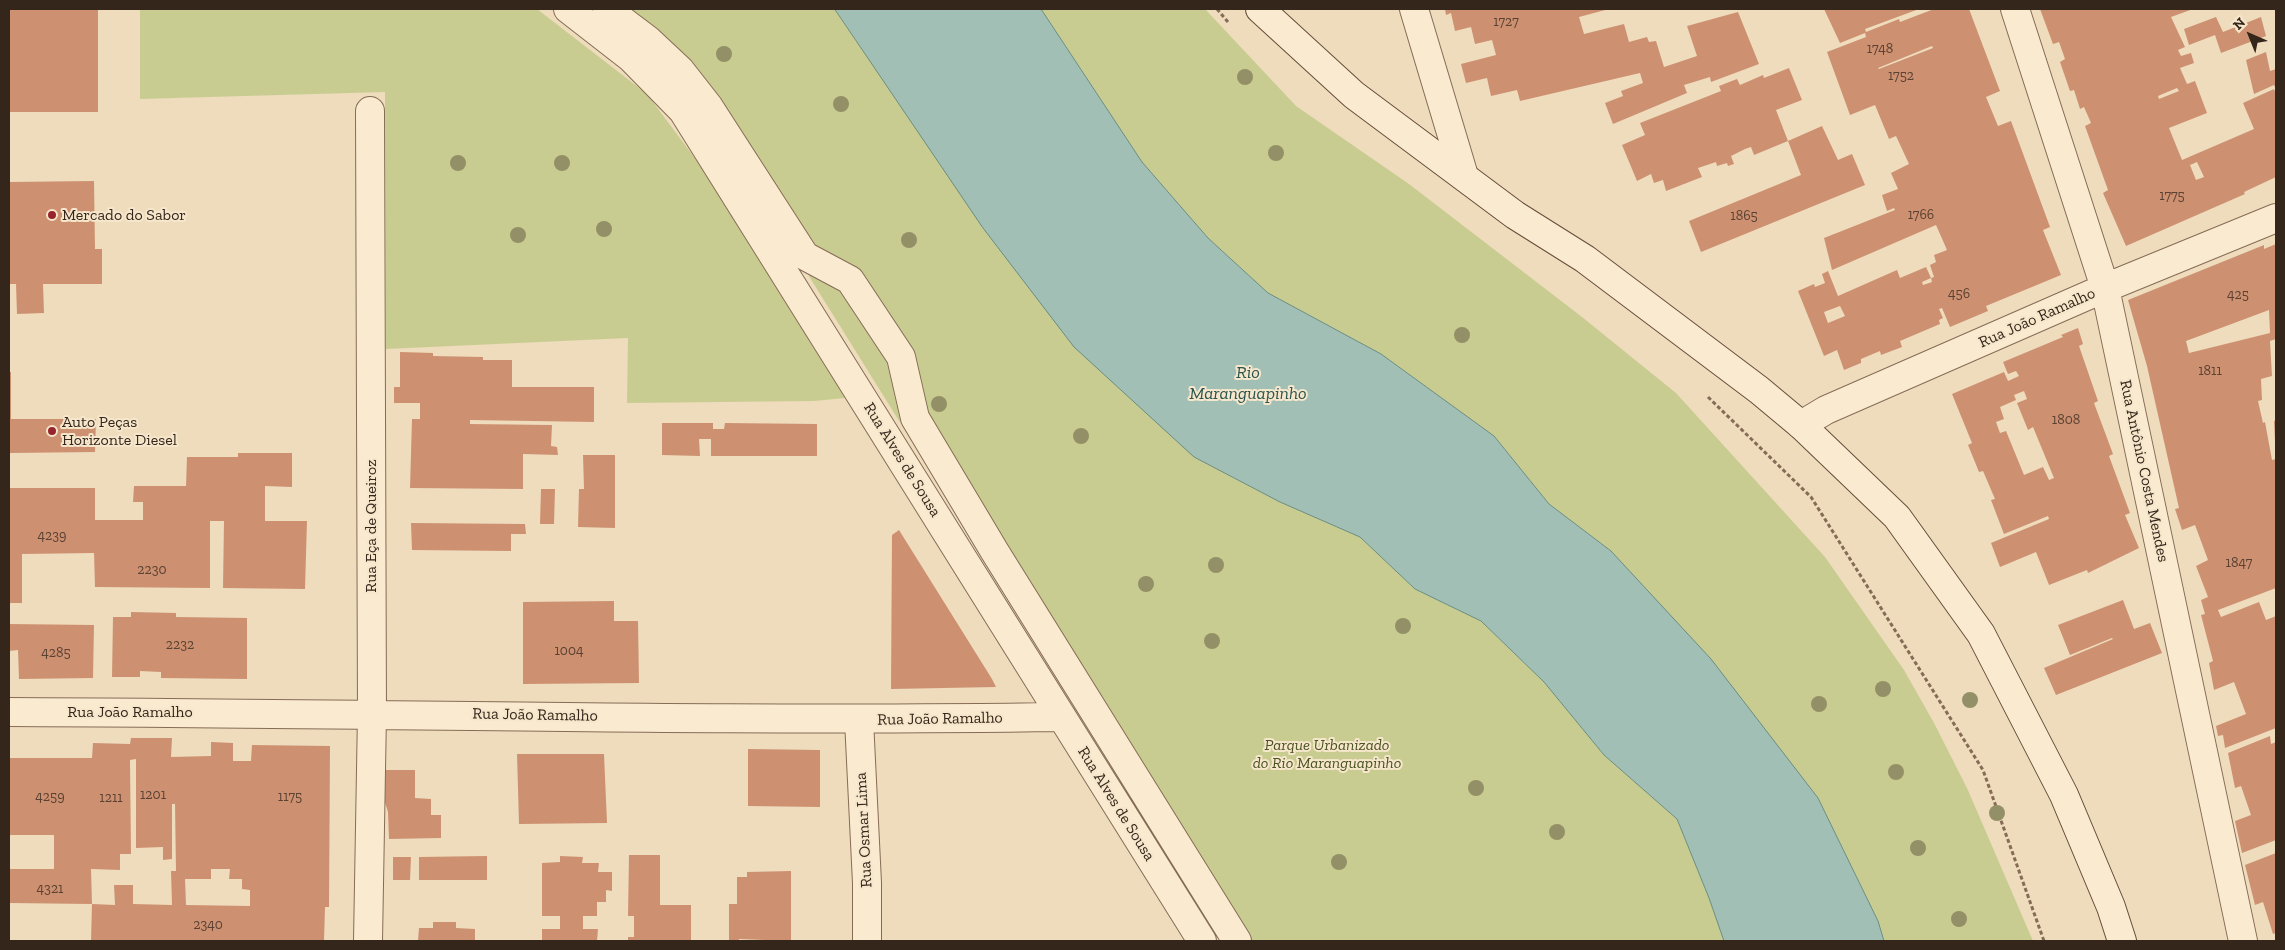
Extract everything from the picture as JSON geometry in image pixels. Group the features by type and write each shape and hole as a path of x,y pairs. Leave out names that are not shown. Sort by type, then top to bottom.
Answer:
{"street":[{"name":"Rua Alves de Sousa","path":"568,9 631,58 683,111 1202,941"},
{"path":"607,9 648,40 680,70 709,107 805,256 850,280 901,357 915,418 995,552 1237,941"},
{"path":"1260,9 1354,95 1515,214 1585,259 1759,390 1801,425 1897,517 1981,634 2064,795 2111,907 2122,941"},
{"path":"1414,9 1464,176"},
{"name":"Rua Antônio Costa Mendes","path":"2015,9 2105,288 2243,941"},
{"name":"Rua Eça de Queiroz","path":"368,941 372,713 370,111"},
{"name":"Rua João Ramalho","path":"1801,425 1826,410 2105,288 2276,218"},
{"name":"Rua João Ramalho","path":"9,712 372,713 859,720 1062,717"},
{"name":"Rua Osmar Lima","path":"859,720 867,882 867,941"}],"path":[{"path":"1217,9 1229,23"},
{"path":"1704,392 1811,497 1983,770 2044,941"}],"green space":[{"path":"140,9 537,9 647,94 700,165 845,398 814,401 627,403 628,338 386,349 385,92 140,99"},
{"name":"Parque Urbanizado do Rio Maranguapinho","path":"593,9 835,9 890,88 1194,457 1280,502 1360,537 1415,589 1481,621 1544,682 1604,755 1677,819 1724,941 1223,941 726,143 668,67"},
{"path":"1041,9 1205,9 1296,106 1409,184 1582,317 1676,393 1825,557 1904,670 1934,723 1967,788 2033,941 1884,941 1878,921 1818,798 1611,551 1549,504 1494,436 1381,354 1268,293 1208,238 1142,162"}],"water":[{"name":"Rio Maranguapinho","path":"835,9 1041,9 1142,162 1208,238 1268,293 1381,354 1494,436 1549,504 1611,551 1711,659 1818,798 1878,921 1884,941 1724,941 1677,819 1604,755 1544,682 1481,621 1415,589 1360,537 1280,502 1194,457 1074,347 983,228"}],"building":[{"path":"9,9 98,9 98,112 9,112"},
{"path":"1445,9 1609,9 1579,17 1584,34 1624,24 1629,42 1647,37 1649,42 1656,41 1664,67 1697,56 1687,26 1738,12 1759,64 1711,82 1710,77 1684,85 1687,93 1613,124 1605,103 1623,96 1621,91 1643,83 1640,73 1520,101 1517,90 1491,96 1487,78 1466,83 1461,64 1496,55 1492,40 1475,44 1471,27 1455,31 1451,13 1446,15"},
{"path":"1824,9 1919,9 1865,29 1866,32 1899,19 1900,22 1934,9 1969,9 2000,91 1986,97 1998,126 2011,121 2050,227 2043,230 2061,275 1986,306 1988,311 1950,327 1942,308 1939,309 1943,318 1939,320 1940,324 1900,341 1902,347 1881,355 1880,351 1861,359 1861,363 1844,370 1837,350 1824,356 1798,291 1814,284 1815,287 1825,283 1822,274 1828,271 1838,296 1897,270 1900,278 1926,267 1931,278 1934,277 1930,265 1936,262 1934,255 1947,250 1936,225 1832,270 1824,238 1895,210 1894,208 1887,211 1882,195 1898,189 1891,173 1909,164 1896,136 1889,139 1875,105 1850,115 1827,52 1866,37 1865,33 1840,43","holes":["1932,46 1933,48 1878,68","1931,278 1932,282 1923,285 1922,282","1840,306 1845,316 1828,323 1824,312"]},
{"path":"2040,9 2193,9 2171,17 2185,47 2178,50 2181,56 2191,53 2194,63 2180,68 2187,84 2195,81 2207,113 2169,128 2182,160 2254,129 2243,103 2274,89 2276,94 2276,177 2244,192 2245,194 2126,246 2103,193 2108,190 2085,126 2091,123 2084,107 2080,109 2074,90 2070,91 2060,62 2065,59 2059,42 2053,44","holes":["2177,88 2179,91 2159,99 2158,96","2197,162 2204,177 2196,180 2190,165"]},
{"path":"2216,17 2223,32 2261,17 2266,36 2221,53 2215,35 2189,45 2184,29"},
{"path":"2266,52 2270,71 2276,69 2276,90 2274,85 2254,94 2246,60"},
{"path":"1789,68 1802,100 1776,110 1788,141 1754,155 1751,147 1745,149 1731,156 1734,164 1728,166 1727,163 1717,166 1716,162 1698,168 1702,177 1666,191 1663,180 1654,183 1651,174 1637,181 1622,145 1645,135 1640,123 1721,91 1719,86 1737,79 1740,85 1763,75 1764,78"},
{"path":"1822,126 1838,160 1852,154 1865,185 1701,252 1689,221 1801,175 1788,141"},
{"path":"94,181 95,249 102,249 102,284 43,284 44,313 17,314 16,284 9,284 9,182"},
{"path":"2276,244 2276,339 2270,341 2272,376 2261,379 2262,400 2258,401 2263,423 2265,422 2272,460 2276,459 2276,588 2218,610 2221,617 2259,602 2266,620 2276,616 2276,728 2225,748 2223,735 2218,736 2216,726 2246,714 2234,682 2214,690 2209,663 2213,661 2201,615 2205,614 2201,600 2208,597 2196,566 2208,560 2195,525 2182,530 2175,509 2179,508 2147,366 2128,300 2264,245 2264,249","holes":["2269,310 2270,333 2189,353 2186,341"]},
{"path":"2078,328 2083,344 2079,346 2098,401 2094,403 2113,454 2109,456 2130,513 2125,515 2139,548 2088,573 2087,570 2049,585 2036,552 2000,567 1991,543 2049,519 2048,516 2004,534 1991,500 1995,499 1983,471 1979,472 1968,445 1972,443 1952,394 2004,372 2008,381 2019,376 2016,371 2008,374 2003,362 2063,337 2061,335","holes":["2024,391 2027,399 2017,403 2028,430 2033,427 2054,478 2049,480 2043,467 2024,475 2006,431 2000,433 1996,422 2004,419 2000,407 2016,400 2014,395"]},
{"path":"400,352 433,353 433,356 483,357 483,360 512,360 512,387 594,387 594,422 470,420 470,424 552,425 551,446 557,447 558,455 523,454 523,489 410,488 412,419 420,419 420,403 394,403 394,387 400,387"},
{"name":"Auto Peças Horizonte Diesel","path":"9,372 11,372 11,419 96,419 95,452 9,453"},
{"path":"2276,420 2276,442 2275,442 2274,421"},
{"path":"662,423 713,423 713,429 724,429 725,423 817,424 817,456 711,456 711,439 699,439 700,456 662,455"},
{"path":"238,453 292,453 292,487 265,486 265,521 307,521 305,589 223,588 224,521 210,521 210,588 95,587 94,553 22,554 22,603 9,603 9,488 95,488 95,520 143,520 143,502 133,502 134,486 186,486 187,457 238,457"},
{"path":"583,455 615,455 615,528 578,527 579,489 584,489"},
{"path":"541,489 555,489 554,524 540,524"},
{"path":"411,523 525,524 526,534 511,534 511,551 412,550"},
{"path":"899,530 996,687 891,689 892,535"},
{"path":"2123,600 2134,629 2150,623 2162,653 2056,695 2044,668 2113,639 2070,655 2058,625"},
{"path":"614,601 614,621 638,621 639,683 523,684 523,602"},
{"path":"131,612 176,613 176,617 247,618 247,679 161,678 161,672 140,671 140,677 112,677 113,617 131,617"},
{"path":"9,624 94,625 93,678 19,679 18,650 9,651"},
{"path":"2270,736 2271,744 2276,742 2276,840 2242,853 2235,821 2251,815 2241,786 2235,788 2228,753"},
{"path":"131,738 172,738 171,757 211,756 211,742 233,743 233,761 251,761 252,745 330,746 329,907 325,907 324,941 91,941 92,904 9,903 9,869 54,869 54,835 9,835 9,758 92,758 93,743 130,744","holes":["136,759 136,848 163,847 163,860 172,859 172,804 175,804 176,871 171,871 172,905 133,904 133,885 114,885 115,905 92,904 91,869 120,870 120,854 131,854 130,760","211,869 230,869 229,879 242,879 242,889 250,890 250,906 186,905 185,879 211,879"]},
{"path":"748,749 820,750 820,807 748,806"},
{"path":"517,754 604,754 607,823 519,824"},
{"path":"384,770 415,770 415,798 431,799 431,815 441,815 441,838 389,839 388,812 384,799"},
{"path":"2276,853 2276,933 2273,934 2263,902 2255,905 2245,865"},
{"path":"629,855 660,855 660,905 691,905 691,941 628,941 628,937 634,937 634,916 628,916"},
{"path":"487,856 487,880 419,880 419,857"},
{"path":"560,856 583,857 582,863 599,863 598,872 612,872 612,891 606,890 606,902 597,902 597,916 583,916 583,929 598,929 597,941 542,941 542,929 560,929 560,916 542,916 542,863 560,862"},
{"path":"393,857 411,857 410,880 393,880"},
{"path":"791,871 791,941 739,939 739,941 729,941 729,904 737,904 737,877 747,877 747,872"},
{"path":"433,922 456,922 456,928 475,929 475,941 418,941 419,928 433,928"}],"place":[{"name":"Mercado do Sabor","path":"52,215"},
{"name":"Auto Peças Horizonte Diesel","path":"52,431"}]}
